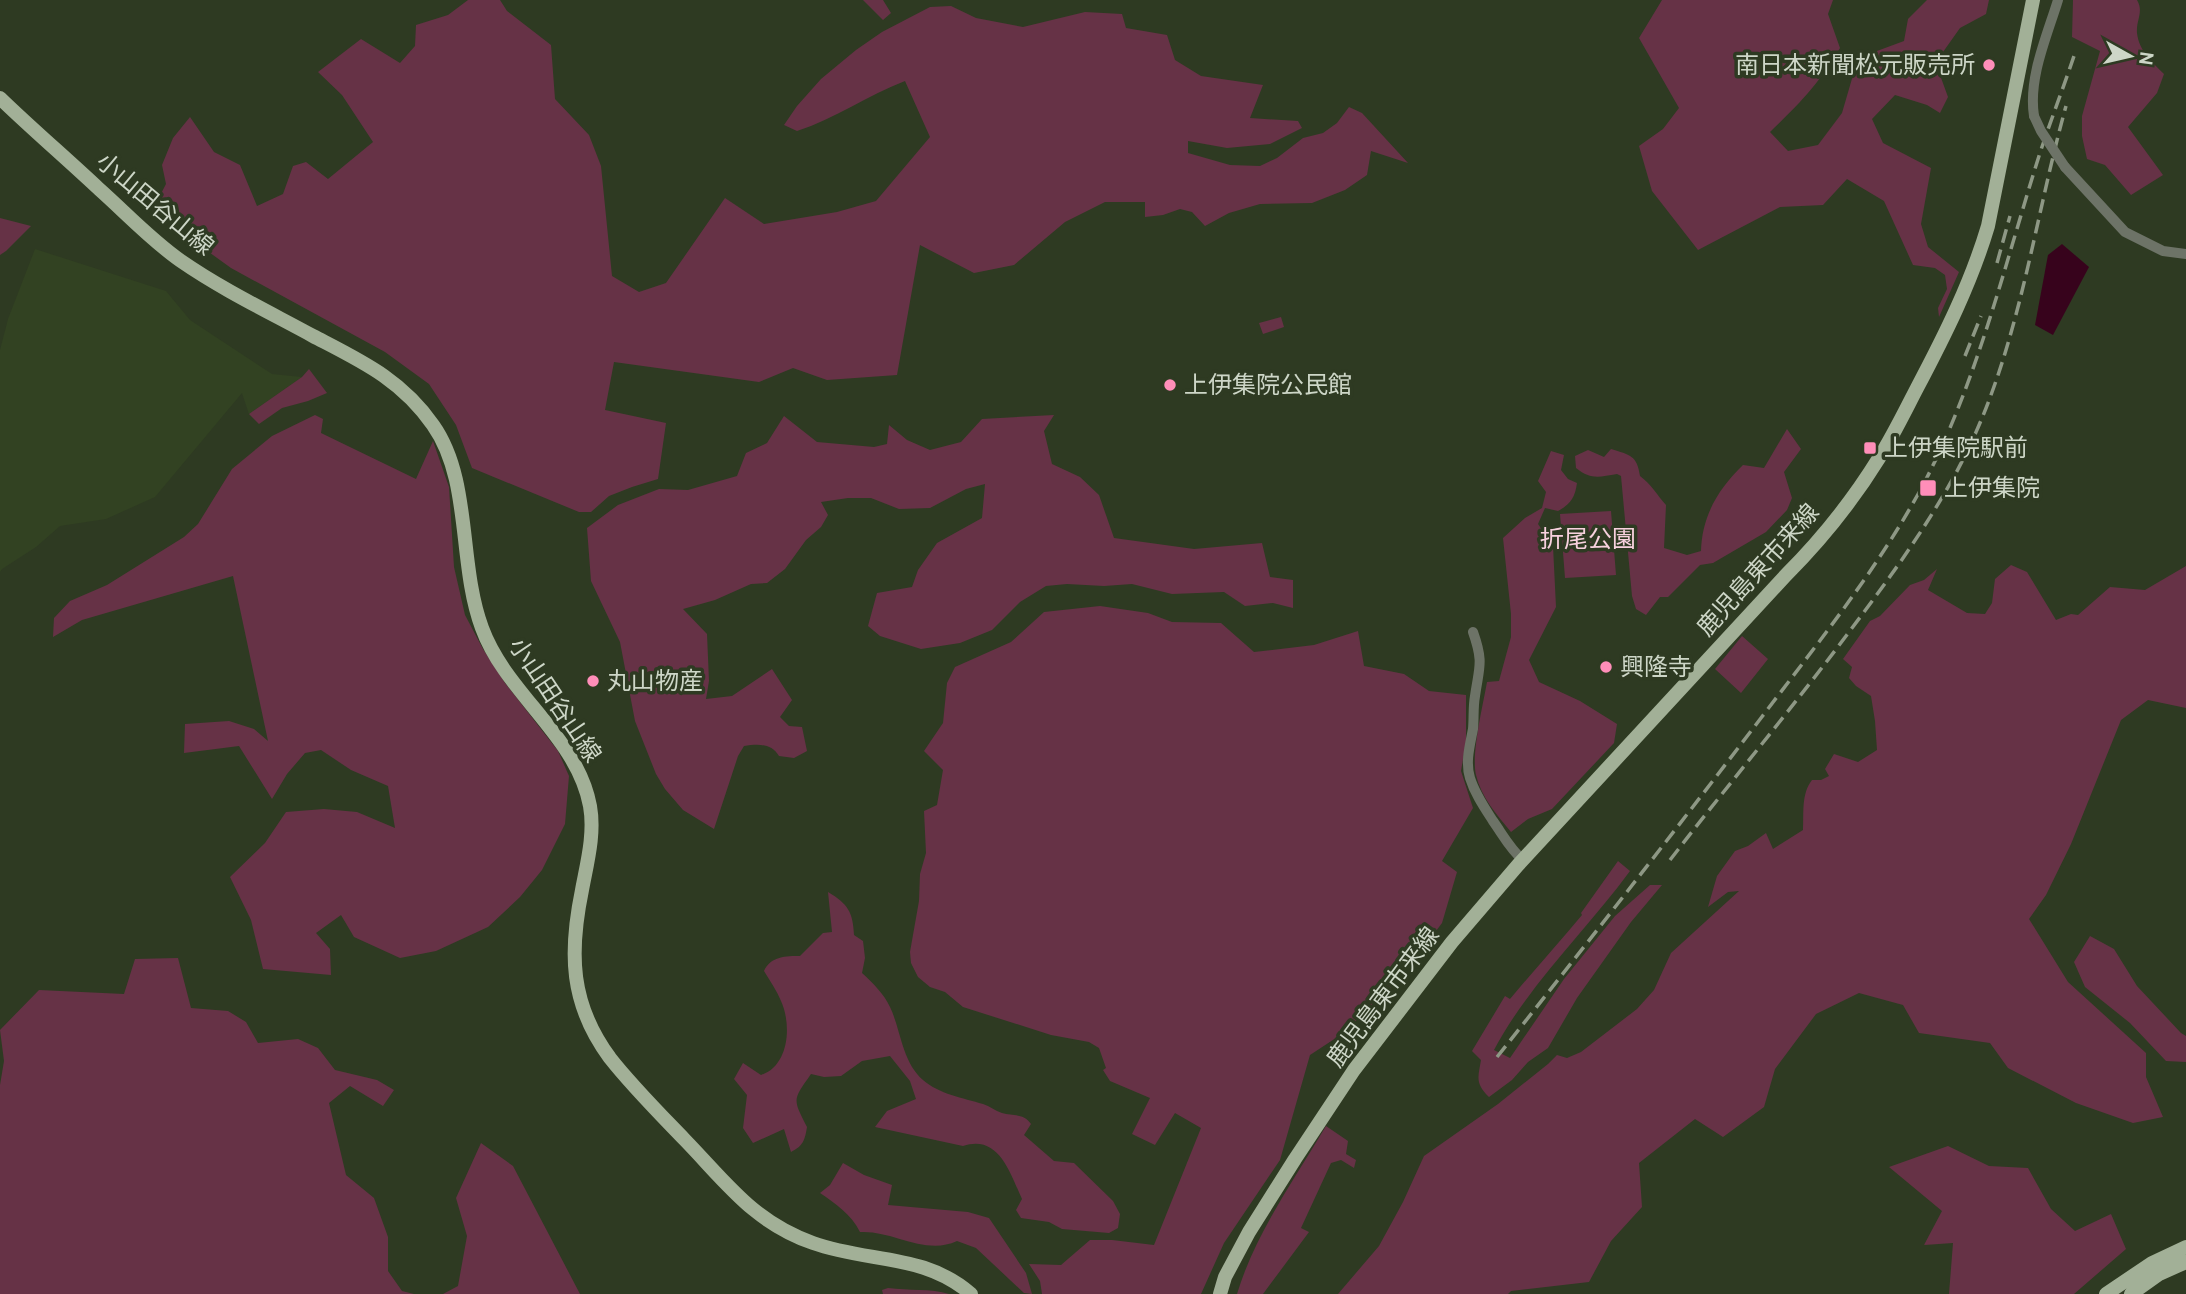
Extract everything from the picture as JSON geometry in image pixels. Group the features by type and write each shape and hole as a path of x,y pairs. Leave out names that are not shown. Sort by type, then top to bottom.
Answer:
{"main road":[{"name":"鹿児島東市来線","path":"1220,1294 1225,1277 1249,1232 1354,1070 1452,942 1523,860 1810,551 1880,457 1942,342 1978,259 1988,226 2033,0"},
{"name":"小山田谷山線","path":"0,98 169,252 233,294 372,367 397,384 421,408 437,430 457,482 467,564 482,630 496,657 523,697 564,748 584,783 591,828 589,858 577,912 573,948 577,984 586,1016 597,1038 625,1074 739,1199 761,1216 782,1230 826,1247 933,1269 960,1284 971,1294"},
{"path":"2106,1294 2131,1276 2186,1247"},
{"path":"2131,1294 2158,1274 2186,1262"}],"street":[{"path":"2058,0 2035,79 2032,104 2041,131 2065,167 2125,232 2163,251 2186,254"},
{"path":"1473,632 1480,653 1480,674 1474,697 1468,765 1470,777 1480,801 1515,853 1523,860"}],"shaded area":[{"path":"2062,244 2089,267 2053,335 2035,325 2048,255"},
{"path":"35,249 166,291 190,320 272,374 302,377 249,414 242,393 155,497 106,519 60,526 0,572 0,350 8,319"}],"green space":[{"path":"468,0 500,0 507,11 551,45 555,99 589,135 601,166 612,276 639,292 666,283 725,198 764,224 837,212 876,201 930,137 905,81 811,126 797,131 784,125 821,79 856,50 882,32 930,7 951,6 976,18 1023,27 1085,12 1122,14 1126,28 1167,35 1175,60 1201,76 1263,85 1250,118 1298,121 1302,128 1270,144 1227,148 1188,141 1188,153 1230,165 1260,166 1277,158 1303,138 1323,133 1337,123 1349,107 1362,113 1408,163 1371,151 1367,175 1345,190 1312,203 1260,204 1229,213 1205,226 1192,212 1180,209 1145,217 1145,202 1105,202 1065,222 1014,265 974,273 920,245 897,375 827,380 793,368 759,382 614,362 605,410 666,423 658,479 609,496 591,512 579,512 472,468 456,425 429,384 385,352 231,268 152,211 166,184 162,165 173,138 190,117 214,152 240,165 257,206 283,194 293,166 306,162 328,179 373,142 342,95 318,72 361,39 400,63 415,46 416,25 448,15"},
{"path":"863,0 883,0 891,13 883,20"},
{"path":"1662,0 1833,0 1828,14 1840,48 1808,93 1770,132 1788,151 1818,145 1842,113 1858,58 1904,41 1908,19 1927,0 1989,0 1986,14 1960,28 1943,52 1940,75 1948,97 1940,113 1927,105 1895,95 1872,119 1883,143 1931,168 1921,224 1928,247 1959,272 1939,317 1938,308 1947,289 1945,275 1935,268 1913,265 1884,201 1847,179 1823,205 1780,207 1698,250 1652,191 1639,146 1663,129 1679,108 1639,38"},
{"path":"2073,0 2137,0 2140,12 2137,33 2140,45 2164,74 2157,93 2128,127 2163,175 2131,195 2105,165 2087,159 2082,136 2082,116 2100,51 2072,37"},
{"path":"0,218 31,226 0,255"},
{"path":"1281,317 1284,327 1263,334 1259,323"},
{"path":"309,369 327,393 282,408 259,424 249,414 302,377"},
{"path":"315,415 323,419 321,433 416,479 433,441 449,487 454,567 465,615 505,683 558,751 569,776 565,824 542,870 520,897 488,927 436,951 400,958 354,937 341,915 316,933 330,949 331,975 263,969 251,920 230,877 265,843 286,812 324,809 357,812 395,828 388,786 351,770 321,750 305,753 287,774 272,799 239,746 184,753 185,724 229,721 254,729 268,741 233,576 82,620 53,637 54,618 70,601 107,585 184,537 198,524 232,469 272,436"},
{"path":"1054,415 1044,431 1052,464 1080,477 1099,495 1114,538 1194,549 1262,543 1270,577 1293,580 1293,608 1273,603 1245,606 1224,592 1172,594 1132,584 1046,586 1020,602 992,630 960,643 921,649 880,636 868,626 877,593 912,587 918,570 937,543 982,518 985,484 966,489 930,508 899,509 871,498 821,502 828,515 821,527 806,540 785,569 767,583 751,584 715,600 683,609 707,634 709,681 706,699 732,696 772,669 792,700 780,717 789,726 802,727 807,751 794,758 779,756 764,745 744,746 738,756 714,829 683,810 656,774 635,721 620,642 591,581 587,528 618,505 659,489 688,490 737,476 746,453 767,443 784,416 817,442 874,447 887,444 889,425 907,440 930,450 961,442 982,419"},
{"path":"1787,429 1801,449 1784,472 1792,498 1787,510 1766,532 1713,563 1700,565 1668,597 1660,597 1646,615 1636,609 1632,596 1621,476 1617,474 1600,477 1586,474 1576,468 1575,456 1588,450 1604,457 1611,449 1632,457 1640,476 1666,505 1664,548 1687,555 1701,551 1708,515 1726,484 1743,465 1764,468"},
{"path":"1551,451 1564,455 1561,470 1568,479 1577,483 1569,503 1558,511 1545,508 1538,524 1553,546 1556,607 1529,660 1539,682 1580,701 1617,724 1614,743 1552,809 1528,819 1511,832 1490,805 1478,783 1475,766 1476,742 1487,682 1499,681 1511,637 1503,538 1525,518 1542,508 1546,492 1538,481"},
{"name":"折尾公園","path":"1611,511 1616,575 1565,578 1560,514"},
{"path":"2011,565 2027,572 2056,620 2071,614 2078,615 2110,587 2145,590 2186,566 2186,708 2148,700 2121,720 2071,844 2046,895 2029,919 2068,982 2146,1053 2146,1077 2163,1117 2133,1123 2076,1103 2008,1068 1990,1043 1919,1033 1903,1005 1859,993 1816,1014 1775,1069 1764,1107 1723,1137 1695,1119 1639,1163 1642,1207 1611,1241 1589,1282 1511,1291 1508,1294 1338,1294 1379,1246 1424,1156 1498,1104 1557,1055 1567,1058 1581,1052 1637,1009 1654,990 1671,953 1739,891 1728,892 1708,907 1717,876 1735,851 1748,846 1766,833 1773,849 1803,830 1808,785 1812,780 1829,776 1825,769 1834,754 1858,762 1877,750 1871,696 1849,678 1852,667 1843,659 1870,621 1880,616 1910,585 1924,580 1937,569 1928,590 1967,613 1985,614 1992,603 1995,579"},
{"path":"1100,606 1148,613 1172,622 1221,623 1254,652 1314,645 1358,631 1364,666 1404,674 1429,691 1466,695 1466,742 1461,771 1473,808 1442,861 1457,872 1442,923 1397,983 1342,1034 1310,1055 1280,1160 1224,1243 1201,1294 1042,1294 1040,1281 1029,1264 1061,1265 1090,1240 1154,1245 1201,1128 1175,1113 1155,1145 1132,1134 1150,1098 1110,1081 1103,1070 1106,1068 1099,1048 1089,1042 1051,1035 963,1007 945,992 930,987 918,977 911,963 910,952 919,901 920,874 926,853 924,811 937,805 943,770 924,751 943,723 947,683 955,667 1011,642 1044,612"},
{"path":"1742,636 1768,659 1741,693 1715,669"},
{"path":"1618,861 1630,871 1541,980 1494,1050 1510,1058 1564,979 1615,916 1650,885 1662,885 1631,922 1577,998 1548,1048 1489,1097 1481,1088 1479,1080 1481,1060 1472,1051 1505,996 1510,999 1582,915"},
{"path":"828,892 845,905 851,914 854,935 863,941 865,958 862,973 888,1002 906,1055 916,1073 929,1085 944,1092 1002,1113 1025,1118 1031,1124 1024,1135 1054,1161 1074,1163 1113,1201 1120,1214 1118,1228 1109,1233 1062,1229 1049,1222 1021,1218 1016,1210 1022,1199 1008,1168 1002,1158 986,1146 963,1146 875,1127 887,1111 916,1099 910,1081 890,1056 862,1061 841,1076 824,1077 811,1074 797,1099 807,1127 803,1142 795,1150 791,1152 784,1129 753,1143 743,1128 747,1095 734,1079 743,1063 761,1075 770,1070 783,1054 787,1033 781,1001 764,971 775,960 800,956 823,933 832,932"},
{"path":"2090,936 2114,949 2137,986 2186,1036 2186,1062 2166,1061 2130,1023 2085,987 2074,962"},
{"path":"178,958 191,1008 228,1011 246,1022 258,1043 298,1039 318,1048 335,1070 377,1080 394,1090 383,1106 350,1086 329,1103 346,1175 374,1198 388,1237 388,1271 402,1291 414,1294 0,1294 0,1085 4,1061 0,1030 39,990 124,994 135,959"},
{"path":"1326,1126 1348,1141 1346,1154 1356,1160 1354,1168 1341,1160 1331,1163 1301,1228 1309,1232 1263,1294 1237,1294 1265,1229"},
{"path":"481,1143 513,1166 580,1294 443,1294 458,1286 467,1236 456,1198"},
{"path":"1948,1146 1989,1166 2028,1168 2051,1209 2075,1231 2111,1214 2126,1249 2074,1294 1949,1294 1953,1243 1924,1245 1942,1211 1889,1167"},
{"path":"843,1163 864,1175 892,1185 888,1205 968,1212 989,1218 1026,1273 1032,1294 1024,1293 976,1248 957,1241 933,1246 872,1232 860,1232 848,1215 820,1193 830,1185"},
{"path":"888,1288 949,1294 883,1294 882,1290"}],"railway":[{"path":"1497,1057 1825,634 1886,548 1922,487 1959,407 1974,366 2039,156 2074,56"},
{"path":"1670,860 1881,590 1930,517 1959,467 1989,401 2003,360 2026,276 2066,106"},
{"path":"1997,263 2010,216"},
{"path":"1965,356 1981,316"}],"place":[{"name":"南日本新聞松元販売所","path":"1989,65"},
{"name":"上伊集院公民館","path":"1170,385"},
{"name":"上伊集院駅前","path":"1870,448"},
{"name":"上伊集院","path":"1928,488"},
{"name":"興隆寺","path":"1606,667"},
{"name":"丸山物産","path":"593,681"}]}
